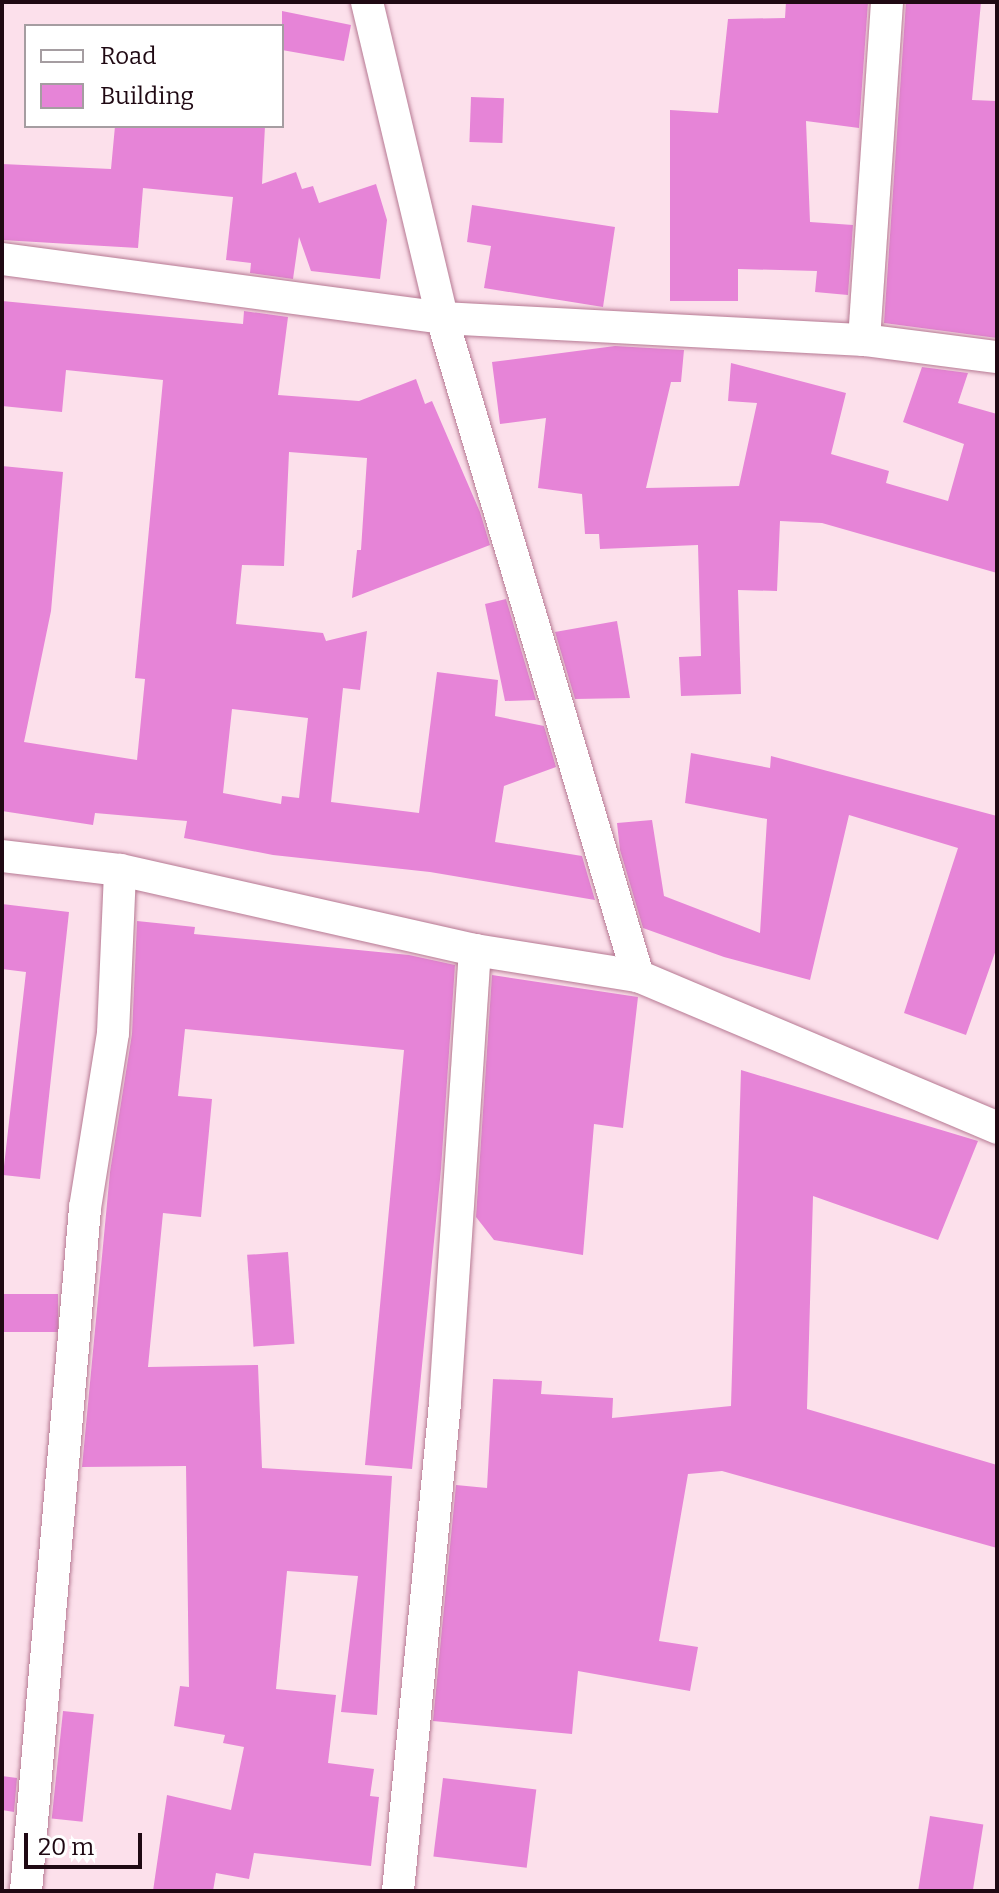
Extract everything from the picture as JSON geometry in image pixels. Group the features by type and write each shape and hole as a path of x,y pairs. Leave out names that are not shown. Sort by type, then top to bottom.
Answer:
{"street":[{"path":"367,2 442,318 638,976"},
{"path":"864,340 887,2"},
{"path":"2,259 442,318 864,340 997,357"},
{"path":"2,856 120,870 475,950 638,976 997,1128"},
{"path":"26,1891 85,1208 113,1033 120,870"},
{"path":"392,1871 445,1401 475,950"}],"building":[{"path":"786,2 868,2 859,128 806,121 810,222 853,225 848,295 815,292 817,271 738,269 738,301 670,301 670,110 718,113 728,19 785,18"},
{"path":"906,2 981,2 972,100 997,101 997,338 884,323"},
{"path":"282,11 351,25 344,61 284,50"},
{"path":"471,97 504,98 502,143 469,142"},
{"path":"115,128 265,128 262,184 296,172 302,189 313,186 319,203 376,184 387,220 380,279 311,271 299,237 293,279 250,273 251,263 226,260 233,197 143,188 138,248 2,240 2,164 111,169"},
{"path":"472,205 615,227 603,307 484,288 491,246 467,242"},
{"path":"2,301 243,324 244,311 288,317 278,395 359,401 416,379 425,404 432,401 480,512 490,545 352,598 357,550 361,550 367,458 289,452 284,566 242,565 236,624 323,633 326,641 367,631 360,690 343,688 331,802 419,813 437,672 498,680 495,716 544,726 556,767 504,786 495,842 582,856 595,900 430,872 273,855 184,838 187,821 95,813 93,825 2,811 2,466 63,472 51,611 24,742 137,760 145,679 135,678 163,380 66,370 62,412 2,406","holes":["232,709 308,718 299,798 282,796 281,804 223,793"]},
{"path":"615,346 684,350 681,382 671,382 646,488 739,486 757,403 728,401 731,363 846,393 831,454 889,471 886,483 948,501 964,444 903,422 922,367 968,373 958,403 997,414 997,573 822,523 780,521 777,591 738,590 741,694 681,696 679,657 701,656 698,545 600,549 599,534 585,534 582,494 538,488 546,418 500,424 492,362"},
{"path":"506,599 536,700 505,701 485,604"},
{"path":"617,621 630,698 575,699 555,632"},
{"path":"691,753 770,768 771,756 997,816 997,947 966,1035 904,1013 958,848 849,815 810,980 724,957 643,928 620,850 617,823 652,820 664,896 760,933 767,819 685,803"},
{"path":"2,904 69,912 40,1179 3,1175 26,972 2,969"},
{"path":"137,921 195,927 194,934 409,955 455,965 441,1169 412,1469 365,1465 404,1050 185,1029 178,1096 212,1099 201,1217 163,1213 148,1367 258,1365 262,1468 392,1476 377,1715 341,1712 358,1576 287,1571 276,1689 336,1695 328,1763 374,1769 370,1796 379,1797 371,1866 254,1853 249,1879 216,1873 213,1891 153,1891 167,1795 231,1810 244,1747 223,1743 225,1735 174,1726 180,1686 189,1687 186,1466 82,1467 110,1172 132,1034"},
{"path":"492,975 638,997 623,1128 594,1124 583,1255 494,1240 476,1217"},
{"path":"741,1070 978,1141 938,1240 813,1196 807,1409 997,1465 997,1548 722,1471 688,1474 659,1641 698,1647 690,1691 578,1671 572,1734 433,1721 456,1485 487,1488 493,1379 542,1381 541,1394 613,1398 612,1418 731,1406"},
{"path":"288,1252 294,1344 254,1347 247,1255"},
{"path":"2,1294 58,1294 58,1332 2,1332"},
{"path":"63,1711 94,1714 83,1822 52,1818"},
{"path":"2,1776 17,1778 14,1812 2,1810"},
{"path":"443,1778 536,1789 527,1868 433,1856"},
{"path":"930,1816 983,1824 973,1891 918,1891"}]}
